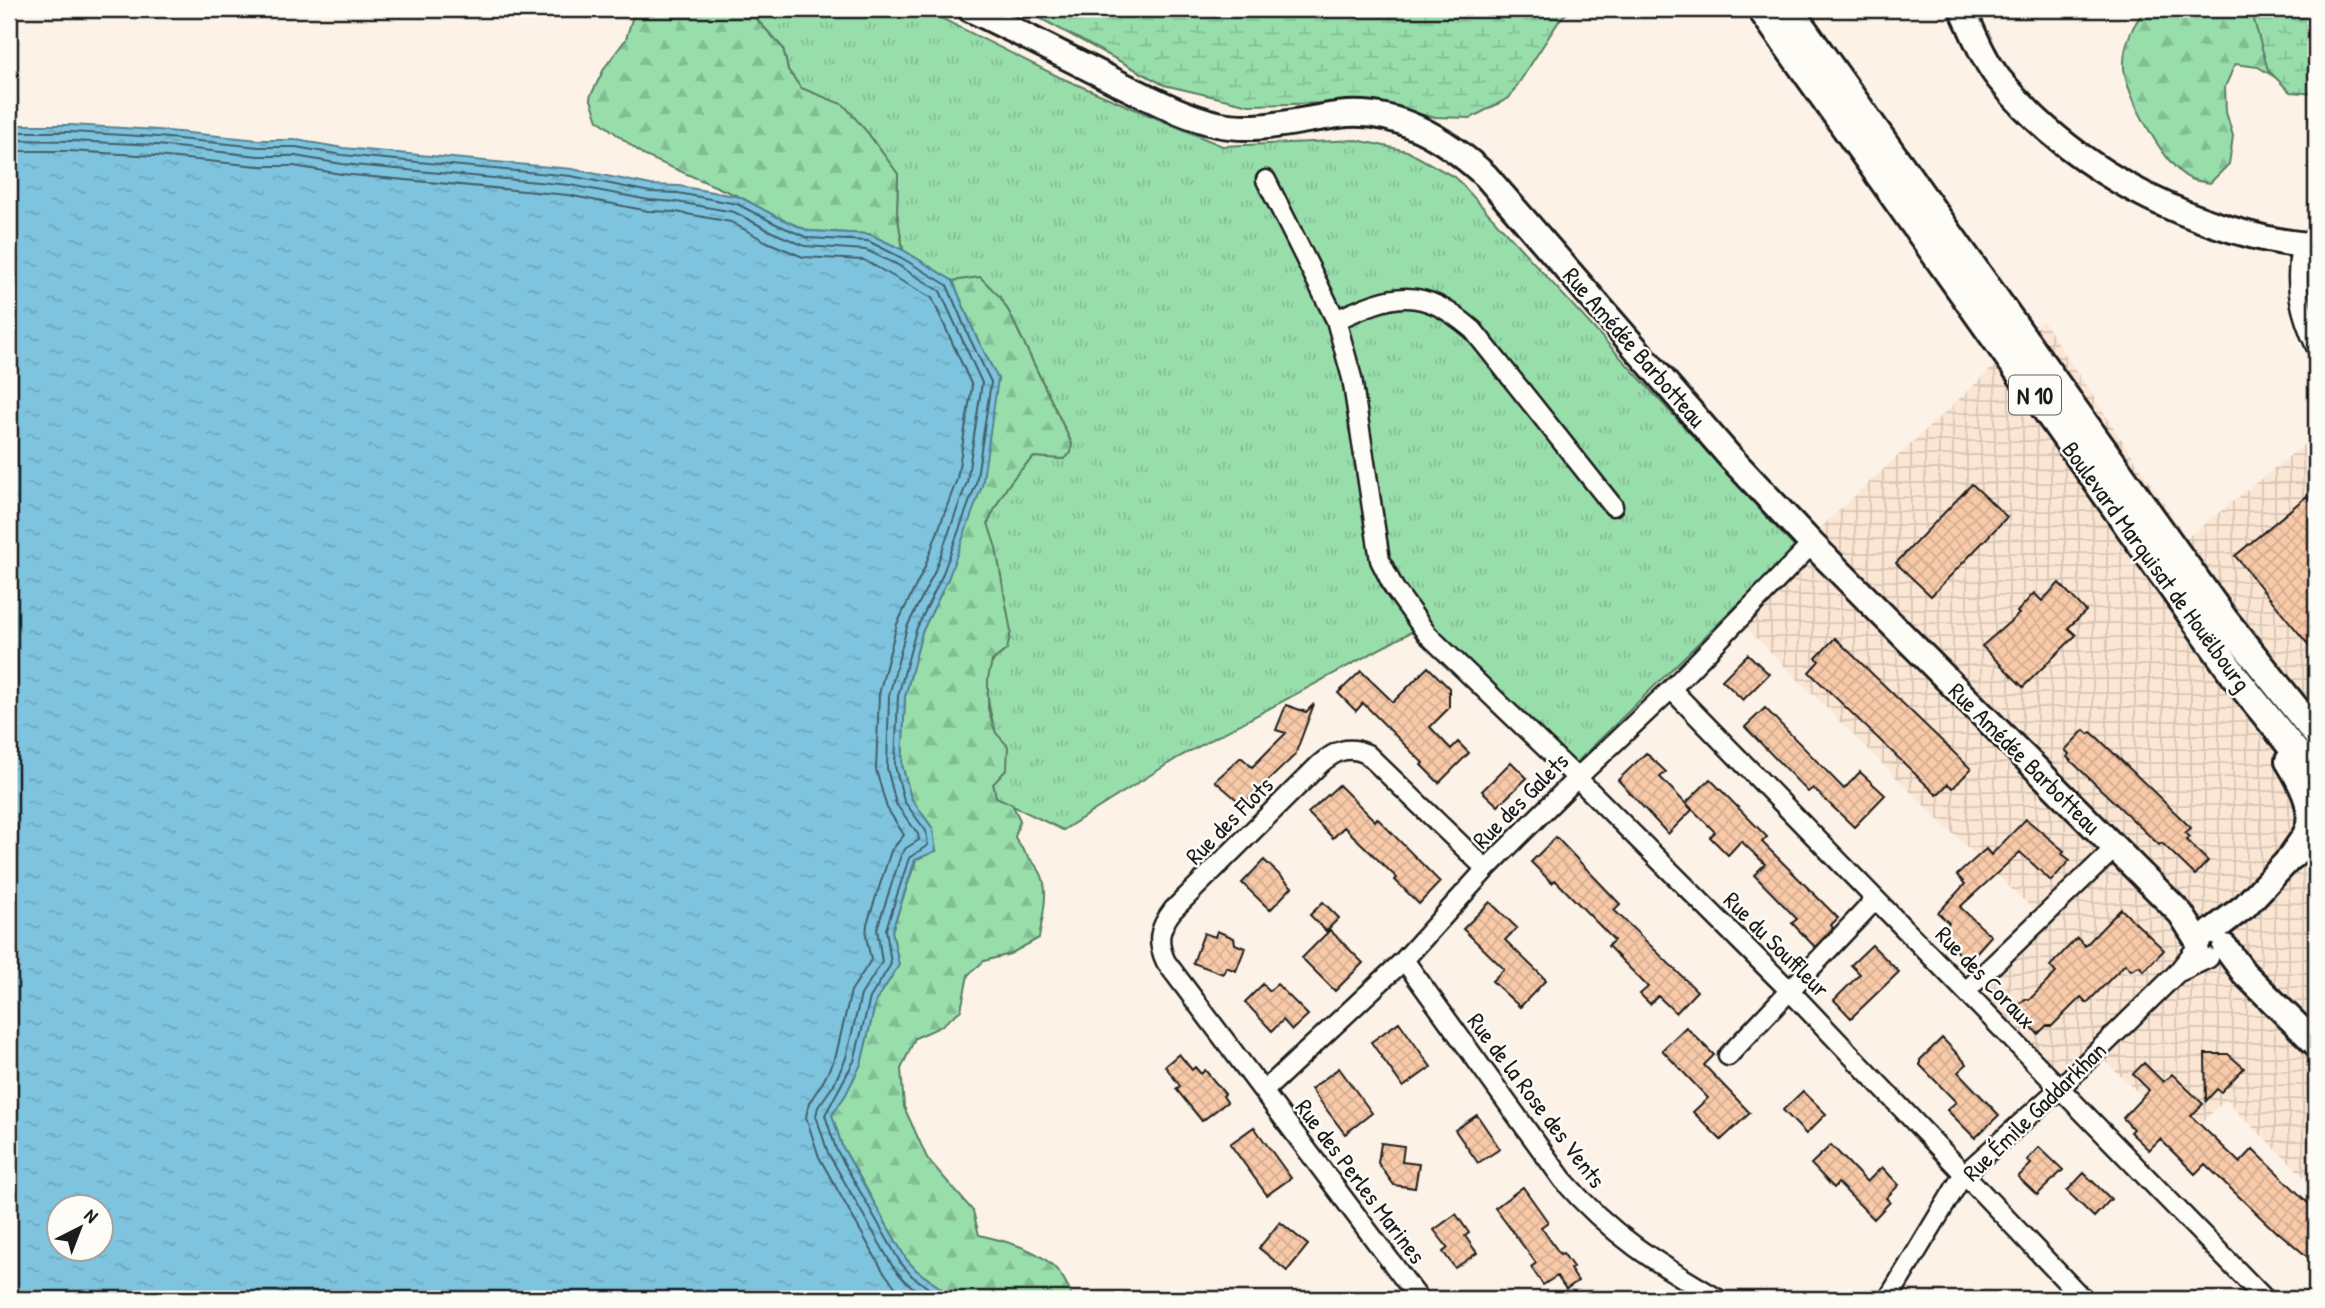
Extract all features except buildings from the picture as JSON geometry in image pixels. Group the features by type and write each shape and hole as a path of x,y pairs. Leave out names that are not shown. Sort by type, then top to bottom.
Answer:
{"main road":[{"name":"Boulevard Marquisat de Houëlbourg","path":"1761,9 2239,682 2316,777"},
{"name":"Boulevard Marquisat de Houëlbourg","path":"1789,9 2224,620 2316,734"},
{"path":"2239,682 2308,797 2311,814 2305,849"}],"street":[{"name":"Rue Amédée Barbotteau","path":"970,9 1165,106 1216,124 1251,128 1362,114 1398,120 1443,141 1486,176 1730,457 1812,544 2211,944 2316,1044"},
{"path":"1962,9 1998,77 2047,130 2108,176 2178,211 2256,237 2309,245 2297,276 2300,306 2316,347"},
{"name":"Rue du Souffleur","path":"1266,180 1336,320 1352,378 1380,560 1394,588 1427,634 1577,778 1790,991 2083,1299"},
{"path":"1336,320 1373,303 1399,297 1429,302 1451,311 1473,330 1613,506"},
{"name":"Rue des Galets","path":"1264,1091 1404,960 1486,869 1671,689 1812,544"},
{"name":"Rue des Coraux","path":"1671,689 2265,1299"},
{"name":"Rue des Flots","path":"1264,1091 1166,962 1160,950 1160,933 1173,910 1320,764 1331,754 1349,749 1367,754 1486,869"},
{"path":"1966,991 2115,848"},
{"name":"Rue Émile Gaddarkhan","path":"1888,1299 1963,1175 2060,1088 2176,974 2211,944 2245,906 2305,849"},
{"path":"1728,1056 1875,900"},
{"name":"Rue de la Rose des Vents","path":"1404,960 1563,1180 1582,1202 1629,1244 1718,1299"},
{"name":"Rue des Perles Marines","path":"1264,1091 1419,1299"}],"shaded area":[{"path":"2043,321 2187,538 2316,435 2316,1188 2225,1100 2186,1138 2103,1059 2074,1087 1979,993 2045,920 1951,832 1730,612"}],"green space":[{"path":"635,9 747,9 783,48 788,70 801,88 844,105 898,174 897,213 903,250 869,234 809,231 740,197 645,156 598,120 590,97 605,67 626,39"},
{"path":"747,9 923,9 1059,77 1222,146 1357,140 1407,151 1456,178 1797,550 1576,763 1411,632 1179,757 1063,830 996,798 993,783 1007,769 991,714 987,683 994,660 1007,649 1000,573 988,523 1003,490 1034,457 1064,459 1072,444 1000,297 980,277 953,281 903,250 897,213 898,174 844,106 801,88 788,70 783,48"},
{"path":"1023,9 1572,9 1561,18 1509,98 1471,118 1432,117 1368,102 1249,105 1164,85"},
{"path":"2146,9 2316,9 2316,94 2280,80 2258,67 2235,64 2225,87 2226,112 2233,136 2229,164 2210,183 2189,178 2169,160 2148,129 2126,80 2124,60 2127,44"},
{"path":"2259,9 2316,9 2316,94 2290,92 2268,70 2254,20"},
{"path":"980,277 1000,297 1009,312 1072,444 1071,453 1064,459 1034,457 1007,487 988,523 996,548 1011,632 1007,649 992,661 988,678 988,709 996,733 1008,746 1007,769 993,784 996,797 1012,804 1020,820 1015,837 1043,878 1045,903 1039,938 1010,954 984,961 968,975 961,1010 940,1027 915,1038 901,1069 904,1107 927,1158 973,1211 979,1235 1024,1248 1048,1262 1067,1284 1073,1299 955,1299 916,1270 906,1259 842,1146 832,1115 861,1064 876,1001 899,965 892,931 916,860 933,829 911,798 902,765 905,697 922,632 948,579 998,379 975,334 953,281"}],"water":[{"path":"9,125 70,125 259,140 297,140 343,148 572,169 651,185 679,186 740,197 809,231 869,234 903,250 953,281 975,334 998,379 982,486 948,579 922,632 905,697 902,765 911,798 933,829 936,851 915,860 892,931 899,965 876,1001 861,1064 832,1115 842,1146 906,1259 916,1270 955,1299 9,1299"}]}
